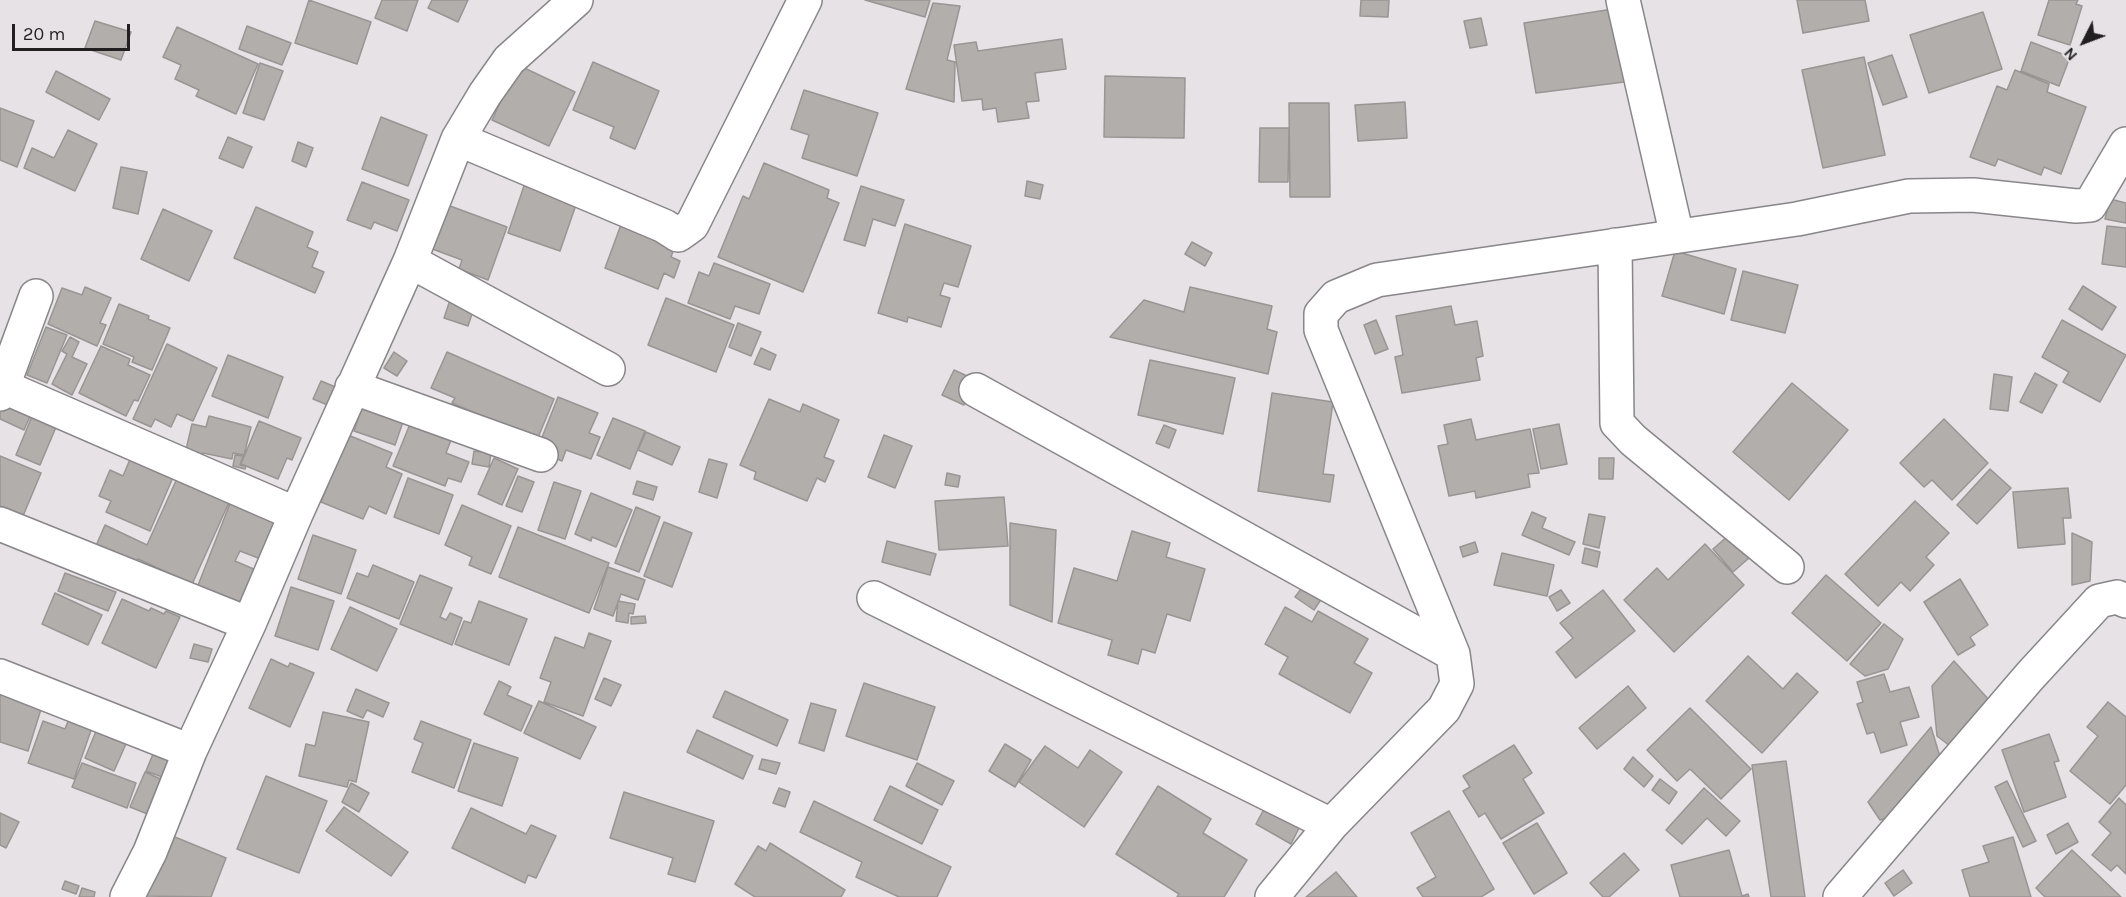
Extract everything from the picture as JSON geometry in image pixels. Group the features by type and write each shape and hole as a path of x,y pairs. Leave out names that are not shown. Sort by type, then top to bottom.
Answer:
{"street":[{"path":"127,897 150,852 190,751 249,624 352,387 410,261 458,138 485,93 509,60 576,0"},
{"path":"458,138 678,234 692,225 805,0"},
{"path":"1623,0 1677,236"},
{"path":"1272,897 1331,825 1444,709 1457,684 1453,654 1321,330 1321,314 1336,297 1377,280 1797,219 1909,196 1972,195 2076,206 2090,205 2126,144"},
{"path":"1615,245 1617,423 1633,440 1787,567"},
{"path":"410,261 608,369"},
{"path":"36,297 2,391 296,514"},
{"path":"352,387 540,455"},
{"path":"976,390 1453,654"},
{"path":"0,524 249,624"},
{"path":"1840,897 2030,676 2099,601 2117,597 2126,601"},
{"path":"874,598 1331,825"},
{"path":"0,676 190,751"}],"building":[{"path":"309,0 371,22 357,64 295,43"},
{"path":"382,0 418,0 407,31 375,18"},
{"path":"432,0 468,0 458,22 428,8"},
{"path":"865,0 930,0 925,17"},
{"path":"1361,0 1389,0 1388,17 1360,16"},
{"path":"1797,0 1865,0 1869,21 1803,33"},
{"path":"2049,0 2078,0 2076,4 2082,6 2070,45 2038,35"},
{"path":"933,3 960,6 947,60 955,62 954,102 906,89"},
{"path":"1619,8 1632,81 1536,93 1524,23"},
{"path":"1983,12 2002,69 1929,93 1910,35"},
{"path":"1481,18 1487,45 1470,48 1464,21"},
{"path":"95,21 131,32 121,60 85,48"},
{"path":"247,26 291,43 282,65 239,49"},
{"path":"177,27 258,64 236,114 196,96 199,90 175,79 181,65 163,57"},
{"path":"1062,39 1066,69 1035,73 1039,101 1026,102 1029,118 998,122 996,108 983,110 982,99 962,101 954,45 976,42 978,51"},
{"path":"2031,42 2070,57 2059,86 2021,71"},
{"path":"1892,55 1907,97 1883,105 1868,63"},
{"path":"1864,57 1885,155 1823,168 1802,70"},
{"path":"593,62 659,91 635,149 610,138 614,127 573,110"},
{"path":"260,63 283,71 264,120 243,113"},
{"path":"518,65 575,92 549,146 492,120"},
{"path":"2015,70 2049,84 2047,92 2086,107 2061,174 2044,167 2041,175 1998,159 1995,166 1970,157 1997,86 2007,90"},
{"path":"56,71 110,99 99,120 46,92"},
{"path":"1105,76 1185,78 1184,138 1104,137"},
{"path":"804,90 878,113 857,176 802,158 809,135 791,129"},
{"path":"1405,102 1407,138 1358,141 1355,105"},
{"path":"1289,103 1329,103 1330,197 1290,197"},
{"path":"0,108 34,121 17,167 0,160"},
{"path":"381,117 427,135 408,186 362,169"},
{"path":"1260,128 1289,128 1288,182 1259,182"},
{"path":"68,130 97,144 75,191 24,168 32,148 54,158"},
{"path":"228,137 252,147 243,168 219,158"},
{"path":"298,142 313,148 306,167 292,161"},
{"path":"764,163 829,190 827,198 839,203 803,292 718,257 743,196 749,199"},
{"path":"121,167 147,172 138,214 113,208"},
{"path":"526,180 578,199 560,251 508,233"},
{"path":"1027,181 1043,185 1040,199 1025,196"},
{"path":"362,182 409,200 397,231 374,222 371,229 347,220"},
{"path":"861,186 904,200 895,226 873,219 865,246 844,240"},
{"path":"2110,199 2126,203 2126,223 2105,219"},
{"path":"442,203 507,227 488,280 459,269 462,260 427,247"},
{"path":"256,207 313,232 307,247 318,252 312,267 324,272 315,293 234,258"},
{"path":"163,209 212,231 189,281 141,259"},
{"path":"622,222 676,243 671,257 680,261 674,278 664,273 658,289 605,268"},
{"path":"905,224 971,246 958,287 944,283 940,295 950,298 941,327 908,317 907,322 878,313"},
{"path":"2107,226 2126,228 2126,267 2102,264"},
{"path":"1192,242 1212,253 1205,266 1185,254"},
{"path":"1675,251 1736,269 1724,314 1662,296"},
{"path":"714,263 770,284 759,314 735,306 730,319 688,303 699,272 709,276"},
{"path":"1743,271 1798,285 1785,333 1731,320"},
{"path":"2083,286 2116,307 2102,330 2069,309"},
{"path":"85,287 111,298 100,323 106,325 97,346 48,324 62,288 82,295"},
{"path":"1190,287 1272,306 1267,329 1277,332 1268,374 1110,337 1144,300 1184,312"},
{"path":"452,294 476,302 468,326 444,318"},
{"path":"666,298 734,325 716,372 648,345"},
{"path":"119,304 149,316 148,319 170,328 152,370 132,362 134,357 103,344"},
{"path":"1451,306 1455,325 1477,321 1483,356 1476,358 1480,380 1402,393 1395,357 1403,355 1396,316"},
{"path":"1376,320 1388,349 1375,354 1364,325"},
{"path":"2062,320 2126,355 2100,402 2063,382 2069,372 2042,357"},
{"path":"738,323 761,332 751,356 729,347"},
{"path":"46,327 67,335 47,383 27,375"},
{"path":"70,337 79,342 72,357 87,364 72,395 52,384 67,354 62,351"},
{"path":"167,344 217,368 193,421 177,414 171,427 155,419 151,427 133,419"},
{"path":"101,346 130,359 128,365 150,375 138,401 134,400 126,416 79,393"},
{"path":"761,348 776,355 770,370 754,364"},
{"path":"394,352 407,361 397,376 384,368"},
{"path":"447,352 554,399 537,440 452,403 455,398 431,388"},
{"path":"228,355 283,377 268,418 212,396"},
{"path":"1150,360 1235,378 1223,434 1138,415"},
{"path":"954,370 976,380 964,405 942,395"},
{"path":"2035,373 2057,385 2042,413 2020,402"},
{"path":"1994,374 2012,377 2008,411 1990,409"},
{"path":"321,381 338,388 330,406 313,399"},
{"path":"1792,383 1848,430 1789,500 1733,452"},
{"path":"1272,393 1333,402 1323,474 1334,475 1330,502 1258,491"},
{"path":"558,397 598,413 589,433 600,437 591,459 566,450 562,461 537,450"},
{"path":"769,399 800,412 803,404 839,420 824,457 834,461 825,482 817,478 807,501 754,479 756,472 740,465"},
{"path":"0,404 33,410 24,430 0,419"},
{"path":"363,404 404,419 395,445 354,431"},
{"path":"35,409 59,420 40,465 16,455"},
{"path":"209,416 251,427 244,455 233,453 232,459 203,453 202,458 185,454 192,424 206,427"},
{"path":"613,418 645,431 630,469 597,455"},
{"path":"1471,419 1476,440 1530,429 1539,473 1528,474 1530,487 1476,498 1475,491 1449,496 1438,446 1448,444 1444,425"},
{"path":"1944,419 1988,463 1952,500 1932,480 1924,487 1900,463"},
{"path":"259,421 301,438 292,460 287,458 278,479 241,464"},
{"path":"410,424 451,440 446,453 469,462 461,482 448,478 445,486 393,466"},
{"path":"1559,424 1567,464 1541,469 1533,429"},
{"path":"1164,425 1176,430 1169,448 1156,443"},
{"path":"646,432 680,447 672,465 638,450"},
{"path":"348,435 392,453 386,467 402,474 386,514 369,506 363,519 321,502"},
{"path":"884,435 912,446 895,488 868,477"},
{"path":"474,451 491,453 489,467 472,464"},
{"path":"235,455 243,456 240,465 246,466 245,469 233,466"},
{"path":"0,456 41,473 23,516 0,506"},
{"path":"131,457 174,475 150,531 106,512 111,501 99,496 110,470 123,476"},
{"path":"494,458 518,469 502,505 478,494"},
{"path":"1599,458 1614,458 1613,479 1599,479"},
{"path":"709,459 727,464 717,498 699,492"},
{"path":"1990,469 2011,488 1977,524 1957,505"},
{"path":"947,473 960,476 958,487 945,485"},
{"path":"179,474 231,498 189,591 171,583 175,576 138,559 134,567 95,548 105,525 147,545"},
{"path":"518,476 534,482 522,512 506,506"},
{"path":"408,478 453,495 439,534 394,517"},
{"path":"637,481 657,487 653,500 633,494"},
{"path":"554,482 581,491 565,539 538,530"},
{"path":"2068,488 2071,518 2063,518 2065,544 2018,548 2013,492"},
{"path":"591,493 632,510 616,547 592,537 591,541 575,534"},
{"path":"1004,497 1008,546 939,550 935,501"},
{"path":"231,501 281,522 266,561 240,551 235,561 256,570 239,611 195,593"},
{"path":"1915,501 1949,533 1926,557 1934,565 1910,591 1901,582 1878,606 1845,574"},
{"path":"462,505 511,526 491,574 469,565 472,557 445,545"},
{"path":"636,507 660,517 639,572 615,563"},
{"path":"1532,512 1546,518 1542,528 1575,542 1569,555 1522,535"},
{"path":"1589,514 1605,517 1599,548 1583,544"},
{"path":"664,522 692,533 672,587 644,576"},
{"path":"1010,523 1056,530 1052,622 1010,605"},
{"path":"518,527 609,563 589,613 499,577"},
{"path":"1132,531 1170,543 1166,557 1205,569 1190,621 1167,614 1155,653 1142,649 1138,664 1108,655 1112,640 1058,623 1074,568 1117,581"},
{"path":"2072,533 2092,542 2090,581 2072,585"},
{"path":"313,535 356,550 341,594 298,579"},
{"path":"1729,535 1749,558 1733,572 1713,549"},
{"path":"887,541 936,554 930,575 882,562"},
{"path":"1475,542 1478,552 1463,557 1460,547"},
{"path":"1705,544 1744,585 1674,652 1624,600 1657,568 1668,580"},
{"path":"1585,548 1600,552 1597,567 1582,563"},
{"path":"1502,553 1554,565 1547,596 1494,585"},
{"path":"373,565 414,582 399,619 347,598 357,573 368,577"},
{"path":"608,567 645,580 638,600 621,594 613,616 594,609"},
{"path":"65,573 116,592 108,611 58,591"},
{"path":"420,575 452,588 440,617 446,620 450,613 462,618 452,645 400,624"},
{"path":"1826,575 1881,623 1847,661 1792,613"},
{"path":"1960,579 1988,625 1970,637 1975,645 1958,655 1924,602"},
{"path":"1304,585 1322,598 1314,610 1295,597"},
{"path":"291,587 334,601 318,650 275,636"},
{"path":"1561,590 1570,603 1557,611 1549,597"},
{"path":"1603,590 1635,631 1576,678 1556,652 1573,638 1560,623"},
{"path":"55,593 102,615 88,645 42,624"},
{"path":"122,599 149,611 151,608 164,614 166,611 180,617 156,668 102,643"},
{"path":"479,601 527,619 509,665 455,644 464,621 471,623"},
{"path":"618,601 635,604 633,614 629,613 628,623 616,621"},
{"path":"350,607 397,629 377,671 331,649"},
{"path":"1285,607 1312,622 1318,611 1368,639 1354,663 1372,673 1350,713 1279,674 1288,657 1265,644"},
{"path":"645,616 646,623 631,624 631,617"},
{"path":"1884,624 1903,639 1888,669 1865,676 1850,664"},
{"path":"589,633 611,641 583,716 544,702 551,682 540,678 555,637 584,648"},
{"path":"194,644 212,649 208,662 190,658"},
{"path":"1748,656 1783,689 1797,673 1818,692 1762,753 1706,701"},
{"path":"271,659 288,667 290,663 314,673 290,727 249,708"},
{"path":"1954,661 1989,700 1950,746 1937,736 1932,686"},
{"path":"1884,674 1890,692 1909,687 1919,717 1900,722 1907,745 1881,753 1874,732 1867,734 1857,704 1863,702 1857,682"},
{"path":"604,678 621,685 611,706 595,699"},
{"path":"499,681 511,687 507,695 532,706 521,731 484,714"},
{"path":"864,683 935,707 917,760 846,736"},
{"path":"1628,686 1646,708 1597,749 1579,728"},
{"path":"356,689 389,703 383,717 367,710 363,718 347,711"},
{"path":"725,691 788,720 777,746 713,717"},
{"path":"0,693 42,706 28,751 0,742"},
{"path":"539,701 596,727 580,759 524,733"},
{"path":"2108,702 2126,717 2126,785 2110,804 2070,771 2098,736 2087,727"},
{"path":"811,703 836,710 824,751 799,743"},
{"path":"1690,708 1751,769 1721,799 1690,769 1677,781 1647,750"},
{"path":"72,711 95,719 74,779 28,763 43,721 65,729"},
{"path":"323,712 369,722 356,782 349,780 347,787 299,776 306,744 315,746"},
{"path":"421,721 471,740 454,788 412,772 423,743 414,739"},
{"path":"99,724 129,737 114,771 85,758"},
{"path":"1931,727 1941,760 1892,817 1880,820 1868,802"},
{"path":"697,730 753,756 743,779 687,752"},
{"path":"2049,734 2059,761 2054,762 2066,797 2024,812 2002,750"},
{"path":"474,743 518,758 502,806 458,791"},
{"path":"1005,744 1031,760 1015,787 989,771"},
{"path":"1514,745 1532,773 1523,779 1544,813 1501,839 1485,813 1479,817 1463,791 1470,787 1463,776"},
{"path":"1045,746 1078,768 1090,750 1122,772 1084,827 1019,782"},
{"path":"153,754 172,761 165,778 146,771"},
{"path":"1633,757 1653,776 1644,787 1624,769"},
{"path":"762,759 780,763 776,774 759,769"},
{"path":"1786,761 1805,897 1771,897 1752,765"},
{"path":"82,763 136,783 127,808 72,787"},
{"path":"917,763 954,781 942,805 906,786"},
{"path":"145,772 165,781 150,815 130,807"},
{"path":"266,776 327,801 299,873 237,849"},
{"path":"1660,779 1677,792 1669,804 1652,790"},
{"path":"2007,781 2036,841 2023,847 1995,787"},
{"path":"351,783 369,793 359,812 342,802"},
{"path":"890,786 938,810 922,844 874,820"},
{"path":"1158,786 1211,819 1203,833 1247,860 1224,897 1177,897 1179,894 1116,854"},
{"path":"779,788 790,792 785,807 773,803"},
{"path":"1704,788 1740,821 1726,836 1707,818 1682,844 1666,830"},
{"path":"624,792 714,821 695,882 668,874 673,858 610,838"},
{"path":"1270,798 1305,816 1291,844 1256,824"},
{"path":"2119,798 2126,805 2126,874 2117,865 2111,871 2092,855 2111,833 2099,822"},
{"path":"814,801 951,867 937,897 899,897 856,877 862,862 800,832"},
{"path":"344,807 408,852 391,876 326,831"},
{"path":"471,808 526,834 531,825 556,836 536,878 528,875 525,883 452,848"},
{"path":"1449,811 1494,889 1481,897 1423,897 1417,888 1436,877 1411,833"},
{"path":"0,813 19,822 6,848 0,845"},
{"path":"1537,823 1567,873 1534,894 1503,843"},
{"path":"2068,823 2078,842 2056,854 2047,835"},
{"path":"170,835 226,858 211,897 145,896"},
{"path":"2013,837 2031,897 1970,897 1962,870 1989,862 1983,846"},
{"path":"770,843 845,890 841,897 755,897 735,884 758,846 766,851"},
{"path":"1729,850 1742,896 1748,894 1749,897 1680,897 1671,865"},
{"path":"2072,850 2121,897 2045,897 2036,888"},
{"path":"1624,853 1639,870 1609,897 1603,897 1590,883"},
{"path":"1903,870 1912,883 1894,896 1885,883"},
{"path":"1336,872 1357,897 1306,897"},
{"path":"65,881 79,886 76,894 62,889"},
{"path":"82,888 95,892 94,897 79,897"}]}
